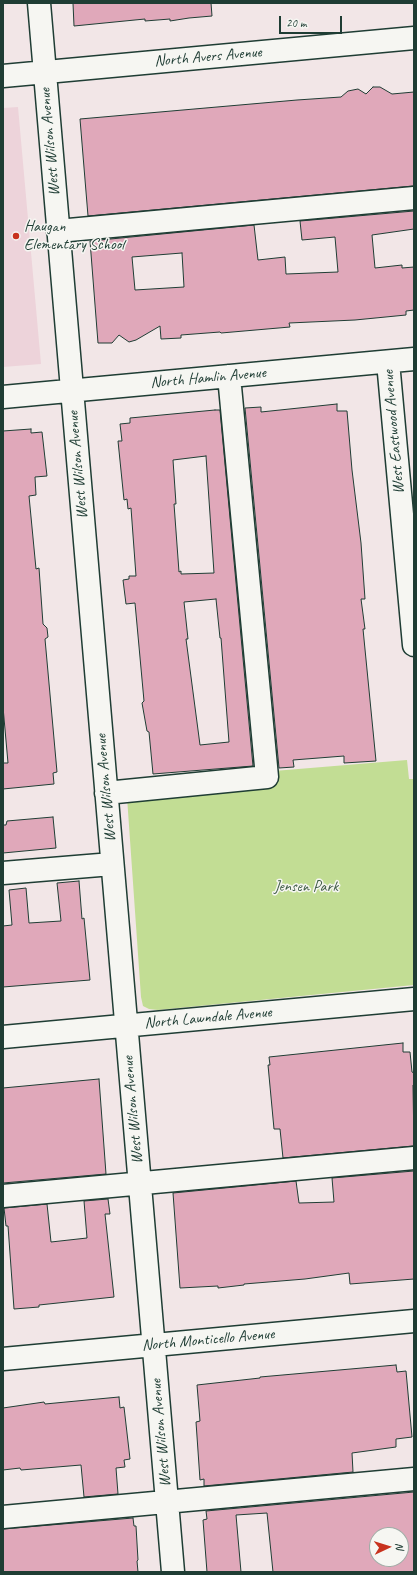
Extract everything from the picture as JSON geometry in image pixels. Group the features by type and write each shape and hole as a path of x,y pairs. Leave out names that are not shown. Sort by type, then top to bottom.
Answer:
{"street":[{"name":"West Wilson Avenue","path":"39,3 173,1572"},
{"name":"North Avers Avenue","path":"3,76 414,38"},
{"path":"58,231 414,198"},
{"name":"North Hamlin Avenue","path":"3,397 414,359"},
{"name":"West Eastwood Avenue","path":"388,362 414,645"},
{"path":"106,793 267,777 229,376"},
{"path":"3,873 112,864"},
{"name":"North Lawndale Avenue","path":"3,1037 414,999"},
{"path":"3,1196 414,1158"},
{"name":"North Monticello Avenue","path":"3,1359 414,1321"},
{"path":"3,1517 414,1479"}],"shaded area":[{"name":"Haugan Elementary School","path":"18,107 41,364 3,367 3,108"}],"green space":[{"name":"Jensen Park","path":"407,760 409,779 414,779 414,985 158,1010 149,1009 143,1006 141,997 127,797 274,771"}],"building":[{"path":"73,3 211,3 212,16 170,21 170,19 145,21 145,19 74,26"},
{"path":"373,87 380,87 392,94 414,92 414,186 88,216 80,119 341,97 348,91 358,89 366,94"},
{"path":"414,211 414,229 372,235 375,268 402,265 402,268 414,267 414,310 406,311 406,315 355,320 289,323 290,327 181,335 181,338 161,339 160,326 136,340 129,342 119,335 112,343 98,343 90,241 254,225 258,260 285,257 286,274 338,272 335,237 302,240 300,221","holes":["182,253 184,287 135,290 132,257"]},
{"path":"337,404 337,411 347,411 352,470 361,543 365,599 361,599 365,629 363,629 376,761 344,763 344,756 293,760 294,767 279,768 245,408 261,407 261,412"},
{"path":"220,410 253,766 153,774 149,732 147,731 142,703 144,701 135,603 126,604 123,580 129,579 129,576 136,576 131,508 128,509 127,499 124,500 118,441 122,441 120,424 130,423 130,418","holes":["206,456 214,573 181,574 181,571 179,572 174,504 176,504 173,460","216,599 221,638 229,742 200,745 186,639 188,639 184,602"]},
{"path":"31,429 31,433 42,432 47,476 35,477 36,495 29,496 36,569 39,568 43,624 47,628 48,637 45,639 57,772 53,773 54,784 3,789 3,763 8,763 3,707 3,431"},
{"path":"53,817 56,848 3,853 3,825 6,825 7,821"},
{"path":"79,881 82,919 84,918 90,980 3,987 3,926 12,925 9,890 26,888 29,923 61,921 57,883"},
{"path":"403,1043 403,1052 410,1052 412,1072 414,1073 414,1146 283,1158 280,1129 274,1129 268,1065 270,1065 269,1057"},
{"path":"99,1079 106,1174 3,1183 3,1088"},
{"path":"414,1171 414,1279 350,1284 349,1273 218,1288 218,1286 180,1288 173,1193 296,1181 299,1203 334,1202 332,1178"},
{"path":"108,1199 110,1214 105,1214 114,1297 14,1309 8,1226 6,1226 4,1208 47,1204 51,1242 87,1238 84,1201"},
{"path":"396,1365 397,1372 406,1371 412,1437 396,1439 396,1447 352,1453 353,1472 204,1486 204,1479 200,1480 196,1422 200,1421 197,1385 260,1377"},
{"path":"119,1397 120,1408 124,1407 130,1459 124,1460 125,1467 116,1468 118,1494 84,1497 81,1465 3,1470 3,1408 44,1402 45,1404"},
{"path":"414,1492 414,1572 273,1572 267,1513 236,1515 241,1572 207,1572 203,1520 207,1519 206,1511"},
{"path":"133,1518 134,1526 136,1526 138,1572 3,1572 3,1529"}],"place":[{"name":"Haugan Elementary School","path":"16,236"}]}
